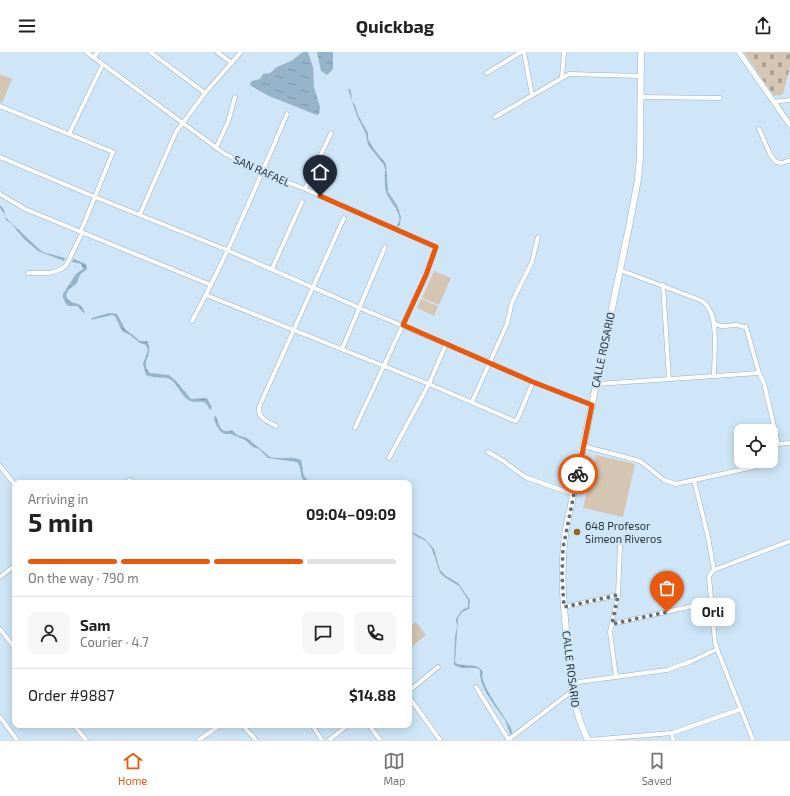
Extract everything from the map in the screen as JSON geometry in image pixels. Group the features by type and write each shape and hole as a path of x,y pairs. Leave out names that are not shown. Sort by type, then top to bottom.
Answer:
{"main road":[{"name":"CALLE ROSARIO","path":"588,740 578,719 572,691 564,607 562,553 638,179 640,146 641,52"}],"street":[{"name":"SAN RAFAEL","path":"86,52 184,122 216,148 234,159 436,247 426,275 403,325"},
{"path":"94,57 98,52"},
{"path":"150,52 205,93"},
{"path":"217,52 232,63"},
{"path":"140,214 172,140 205,93 241,52"},
{"path":"487,73 522,52 532,95"},
{"path":"562,78 564,52"},
{"path":"739,52 790,125"},
{"path":"69,134 103,64"},
{"path":"495,118 569,74 641,76"},
{"path":"216,148 228,122 235,97"},
{"path":"641,97 720,98"},
{"path":"774,102 790,100"},
{"path":"0,106 113,152 68,264 61,270 28,272"},
{"path":"192,321 211,285 287,114"},
{"path":"759,129 770,154 776,162 782,163 790,160"},
{"path":"305,189 331,133"},
{"path":"0,157 227,250 533,382 592,405"},
{"path":"0,194 25,209 211,285"},
{"path":"272,269 302,202"},
{"path":"276,426 260,417 258,413 259,407 344,218"},
{"path":"472,402 506,324 512,302 532,262 538,237"},
{"path":"342,349 386,247"},
{"path":"620,270 663,285 703,302 710,310 714,322 714,376"},
{"path":"663,285 669,379"},
{"path":"206,295 429,384 516,421 533,382"},
{"path":"714,322 716,325 721,327 737,325 746,327 759,373 764,383 773,424"},
{"path":"355,428 403,325"},
{"path":"389,458 429,384 446,344"},
{"path":"597,384 759,373"},
{"path":"778,444 790,443"},
{"path":"583,446 640,461 655,474 671,483 681,484 745,468"},
{"path":"488,452 502,460 525,477 573,494"},
{"path":"0,466 12,481"},
{"path":"694,480 708,537 714,570"},
{"path":"753,740 717,649 709,578 714,570 790,541"},
{"path":"616,677 610,632 618,595 620,546"},
{"path":"0,577 12,567"},
{"path":"564,607 618,595"},
{"path":"612,624 711,602"},
{"path":"0,629 12,644"},
{"path":"571,683 667,670 692,661 717,649"},
{"path":"412,689 438,667"},
{"path":"476,686 508,740 572,691"},
{"path":"412,702 440,740"},
{"path":"588,740 672,733 741,709"},
{"path":"0,718 17,740"},
{"path":"76,728 86,740"},
{"path":"199,740 214,728"},
{"path":"245,728 256,740"},
{"path":"314,728 322,740"},
{"path":"329,740 344,728"},
{"path":"371,728 380,740"},
{"path":"672,733 673,740"}],"green space":[{"path":"744,52 790,52 790,67 783,94 774,96"},
{"path":"0,74 12,79 2,103 0,102"},
{"path":"434,271 451,278 439,305 422,298"},
{"path":"421,299 438,306 434,316 417,308"},
{"path":"596,455 635,464 623,517 583,508"},
{"path":"416,622 426,635 412,647 412,625"}],"water":[{"path":"303,52 308,52 313,67 314,87 320,107 319,114 317,115 269,96 251,86 250,83 260,79 263,74 270,73 277,67 291,61"},
{"path":"317,52 333,52 333,69 327,75 321,71"},
{"path":"348,89 350,89 351,92 352,101"},
{"path":"352,101 368,133 368,139 386,164 388,192 397,205 401,217 398,227 398,213 387,195 385,188 384,165 368,145 366,134 357,116"},
{"path":"0,205 4,210 5,217 39,249 43,252 65,258 64,261 38,251 23,238 12,224 6,220"},
{"path":"74,259 86,264 87,269 80,275 77,283 68,291 66,296 70,301 81,306 85,312 84,313 77,306 69,306 66,304 63,298 63,294 76,274 83,269 81,264 72,262"},
{"path":"109,313 117,314 125,329 140,341 147,341 149,350 146,365 150,373 169,375 191,399 207,398 212,408 210,410 205,403 194,402 187,399 176,385 167,378 146,375 143,364 148,350 146,345 140,343 122,331 115,316 112,315 91,320 92,318"},
{"path":"216,416 220,427 223,430 232,430 237,435 247,438 270,457 294,458 301,460 304,476 308,480 303,480 302,478 297,462 268,458 259,449 253,447 245,440 231,434 221,432 216,425 214,417"},
{"path":"412,532 425,539 434,549 440,570 446,576 458,583 470,600 469,609 462,612 458,618 455,662 460,665 471,665 481,669 483,672 482,677 484,683 511,728 511,735 505,720 493,703 482,683 480,670 477,668 461,668 454,665 457,626 456,619 461,611 468,607 468,600 459,586 440,573 432,549 426,541 416,536"}],"way so far":[{"path":"578,474 563,548 562,575 564,607 618,595 612,624 667,612"}],"place":[{"name":"648 Profesor Simeon Riveros","path":"577,532"},
{"name":"Orli","path":"667,612"}],"route":[{"path":"320,196 436,247 433,259 403,325 533,382 592,405 578,474"}]}
